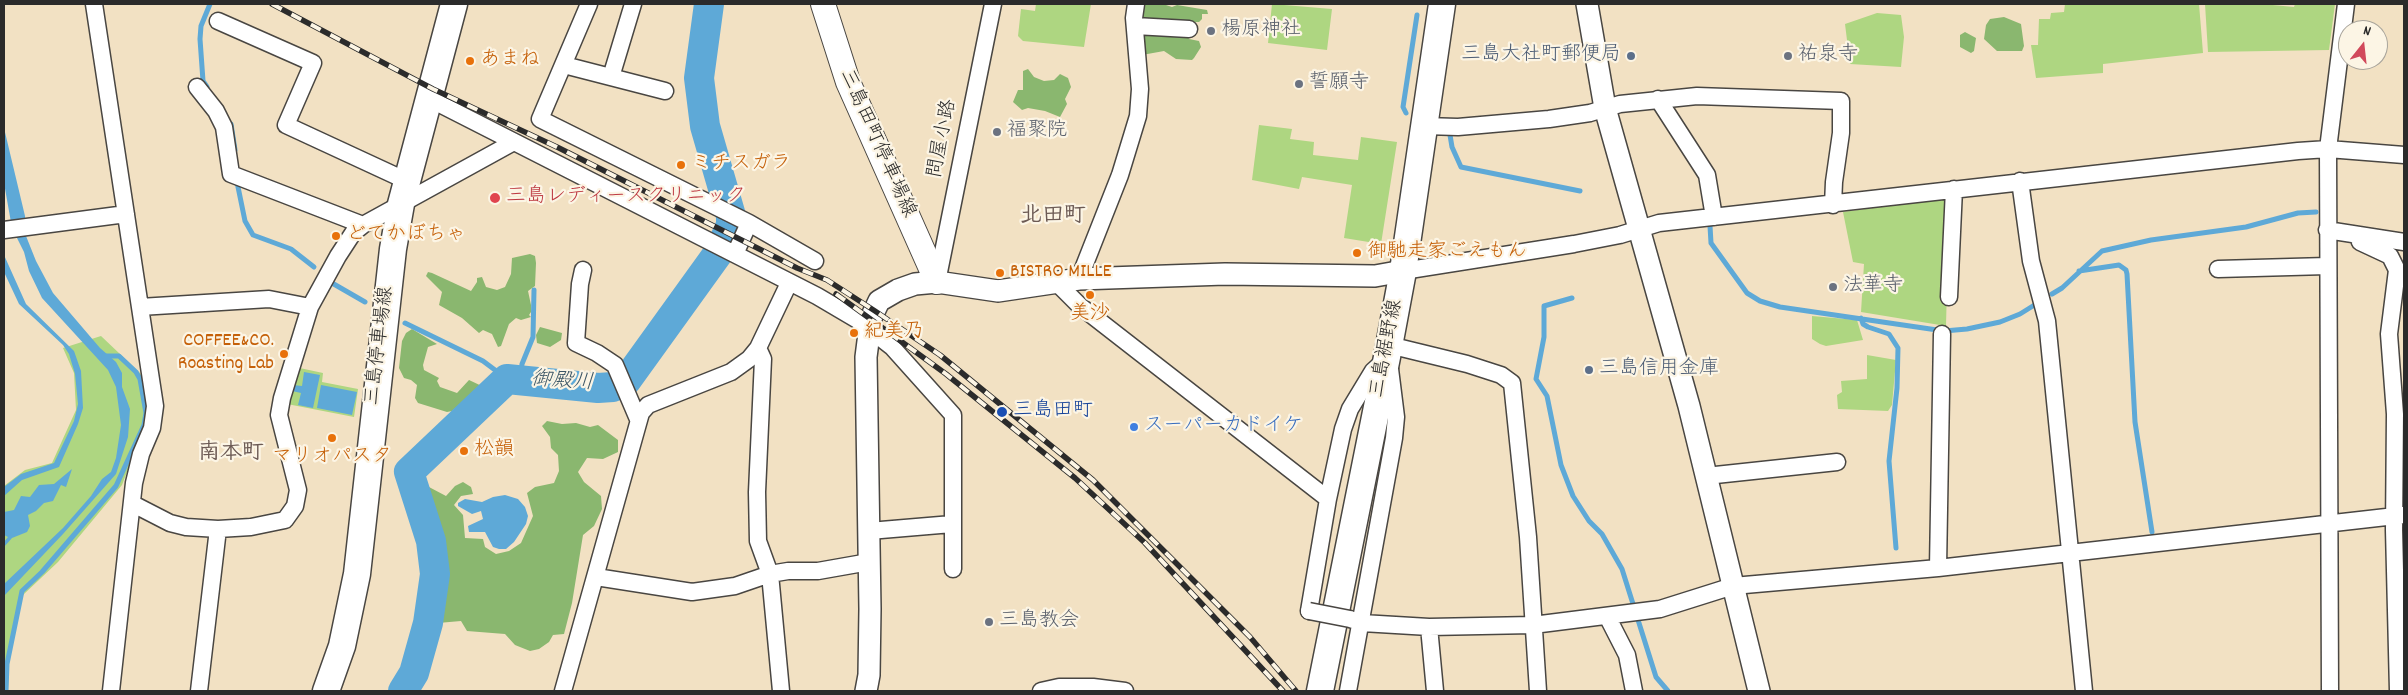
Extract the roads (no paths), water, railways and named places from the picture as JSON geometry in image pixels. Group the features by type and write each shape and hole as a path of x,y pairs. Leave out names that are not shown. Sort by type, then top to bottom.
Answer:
{"main road":[{"name":"三島停車場線","path":"326,691 342,646 356,574 393,249 404,193 454,4"},
{"name":"三島田町停車場線","path":"823,4 837,55 848,82 937,282"},
{"name":"三島裾野線","path":"1320,691 1403,271 1442,4"}],"street":[{"path":"94,4 155,406 155,417 136,471 111,691"},
{"path":"589,4 540,119 749,223 816,261"},
{"path":"611,77 633,4"},
{"name":"問屋小路","path":"937,282 993,4"},
{"path":"1079,279 1120,175 1138,116 1140,89 1134,26 1136,4"},
{"path":"1587,4 1605,108 1689,406 1759,691"},
{"path":"2330,691 2326,230 2328,149 2346,4"},
{"path":"218,21 313,63 286,125 404,193"},
{"path":"1134,26 1189,29"},
{"path":"564,65 666,92"},
{"path":"197,87 216,111 224,127 231,174 363,225"},
{"path":"1424,126 1458,127 1549,119 1658,99 1706,96 1841,101 1841,133 1832,204"},
{"path":"430,99 512,143 832,304 892,347 953,415 953,569"},
{"path":"1658,99 1707,175 1714,217"},
{"path":"133,504 170,522 186,527 218,529 277,523 285,520 295,506 298,490 279,415 289,372 310,306 338,256 353,233 404,193 512,143"},
{"path":"866,691 868,675 869,562 866,359 868,329 871,318 880,301 889,294 915,284 937,282 998,291 1057,284 1079,279 1226,274 1375,276 1574,244 1620,235 1659,223 2020,181 2328,149 2404,155"},
{"path":"2020,181 2031,261 2047,321 2084,691"},
{"path":"1949,297 1954,189"},
{"path":"4,230 126,214"},
{"path":"732,253 749,223"},
{"path":"2326,230 2404,242"},
{"path":"2358,236 2360,242 2390,256 2397,270 2390,334 2400,515 2398,691"},
{"path":"2218,268 2327,266"},
{"path":"583,270 580,284 576,343 597,353 615,365 638,419"},
{"path":"563,691 596,577 638,419 648,405 731,372 749,359 758,348 789,283"},
{"path":"1057,284 1080,306 1328,499"},
{"path":"140,307 269,299 310,306"},
{"path":"1938,568 1942,334"},
{"path":"758,348 763,359 757,492 758,541 770,574 781,691"},
{"path":"1388,351 1350,409 1343,429 1328,499 1309,611 1356,621 1429,627 1533,625 1660,609 1733,586 2071,554 2400,515"},
{"path":"1348,691 1356,621 1396,417 1388,351"},
{"path":"1388,351 1467,364 1501,375 1512,383 1528,537 1538,691"},
{"path":"1706,476 1837,462"},
{"path":"869,531 952,524"},
{"path":"199,691 218,529"},
{"path":"596,577 692,592 735,586 770,574 788,571 818,571 869,562"},
{"path":"1607,616 1627,655 1634,691"},
{"path":"1429,627 1435,691"},
{"path":"1042,691 1059,687 1093,687 1125,691"}],"water":[{"path":"4,128 25,216 26,236 36,261 53,293 100,348 116,362 122,373 122,387 130,409 128,437 116,474 63,534 4,596 4,584 63,528 91,496 102,479 111,472 116,458 121,425 116,387 108,370 42,298 29,271 24,252 12,228 4,183"},
{"path":"4,255 26,304 74,351 81,371 83,408 59,467 22,480 4,496 4,487 21,474 54,463 74,421 78,404 75,374 69,354 63,345 19,304 4,272"},
{"path":"304,372 320,375 313,408 298,405 301,393 292,391 293,385 302,386"},
{"path":"321,385 357,392 352,415 317,408"},
{"path":"72,469 66,487 61,485 53,501 44,503 36,511 28,515 30,526 27,532 12,538 4,547 4,542 8,537 4,535 4,512 14,510 21,496 30,497 39,485 54,484"},
{"path":"505,495 518,499 525,507 528,516 526,524 514,542 506,549 499,549 493,547 485,532 469,532 468,526 483,519 481,511 472,514 458,506 458,503 465,499 482,502 493,497"},
{"path":"420,622 433,625 420,672 410,691 398,691 411,665"}],"waterway":[{"path":"207,87 203,81 200,39 201,26 210,4"},
{"name":"御殿川","path":"403,691 414,673 428,623 435,574 431,541 409,472 507,379 598,388 613,387 626,381 719,252 731,225 731,216 705,126 699,78 709,4"},
{"path":"1406,113 1403,107 1417,15"},
{"path":"231,124 235,150"},
{"path":"1450,135 1452,147 1461,167 1580,191"},
{"path":"237,182 245,221 253,235 291,249 314,267"},
{"path":"2052,294 2062,288 2102,251 2151,240 2246,227 2298,213 2316,212"},
{"path":"1710,226 1711,243 1747,293 1760,301 1780,307 1944,331 1967,329 2000,322 2020,314 2036,304"},
{"path":"2079,271 2119,265 2126,270 2135,422 2152,532"},
{"path":"332,283 365,302"},
{"path":"520,380 522,364 533,337 534,290"},
{"path":"1572,298 1544,306 1544,337 1536,379 1547,396 1561,465 1573,496 1589,521 1602,534 1622,569 1656,677 1668,691"},
{"path":"1861,318 1863,324 1868,327 1889,334 1898,348 1897,388 1889,461 1896,548"},
{"path":"405,323 483,361 507,379"},
{"path":"6,691 7,664 22,591 42,572 116,486 144,425 146,413 140,379 136,372 119,356 104,356"}],"railway":[{"path":"272,4 433,89 559,148 797,268 827,280 875,311 940,355 1093,480 1250,637 1296,691"},
{"path":"836,294 946,374 1075,478 1145,543 1283,691"}],"place":[{"name":"楊原神社","path":"1211,31"},
{"name":"三島大社町郵便局","path":"1631,56"},
{"name":"祐泉寺","path":"1788,56"},
{"name":"あまね","path":"470,61"},
{"name":"誓願寺","path":"1299,84"},
{"name":"福聚院","path":"997,132"},
{"name":"ミチスガラ","path":"681,165"},
{"name":"三島レディースクリニック","path":"495,198"},
{"name":"どてかぼちゃ","path":"336,236"},
{"name":"御馳走家ごえもん","path":"1357,253"},
{"name":"BISTRO MILLE","path":"1000,273"},
{"name":"法華寺","path":"1833,287"},
{"name":"美沙","path":"1090,295"},
{"name":"紀美乃","path":"854,333"},
{"name":"COFFEE&CO. Roasting Lab","path":"284,354"},
{"name":"三島信用金庫","path":"1589,370"},
{"name":"三島田町","path":"1002,412"},
{"name":"スーパーカドイケ","path":"1134,427"},
{"name":"マリオパスタ","path":"332,438"},
{"name":"松韻","path":"464,451"},
{"name":"三島教会","path":"989,622"}],"district":[{"name":"北田町","path":"1053,218"},
{"name":"南本町","path":"231,455"}]}
